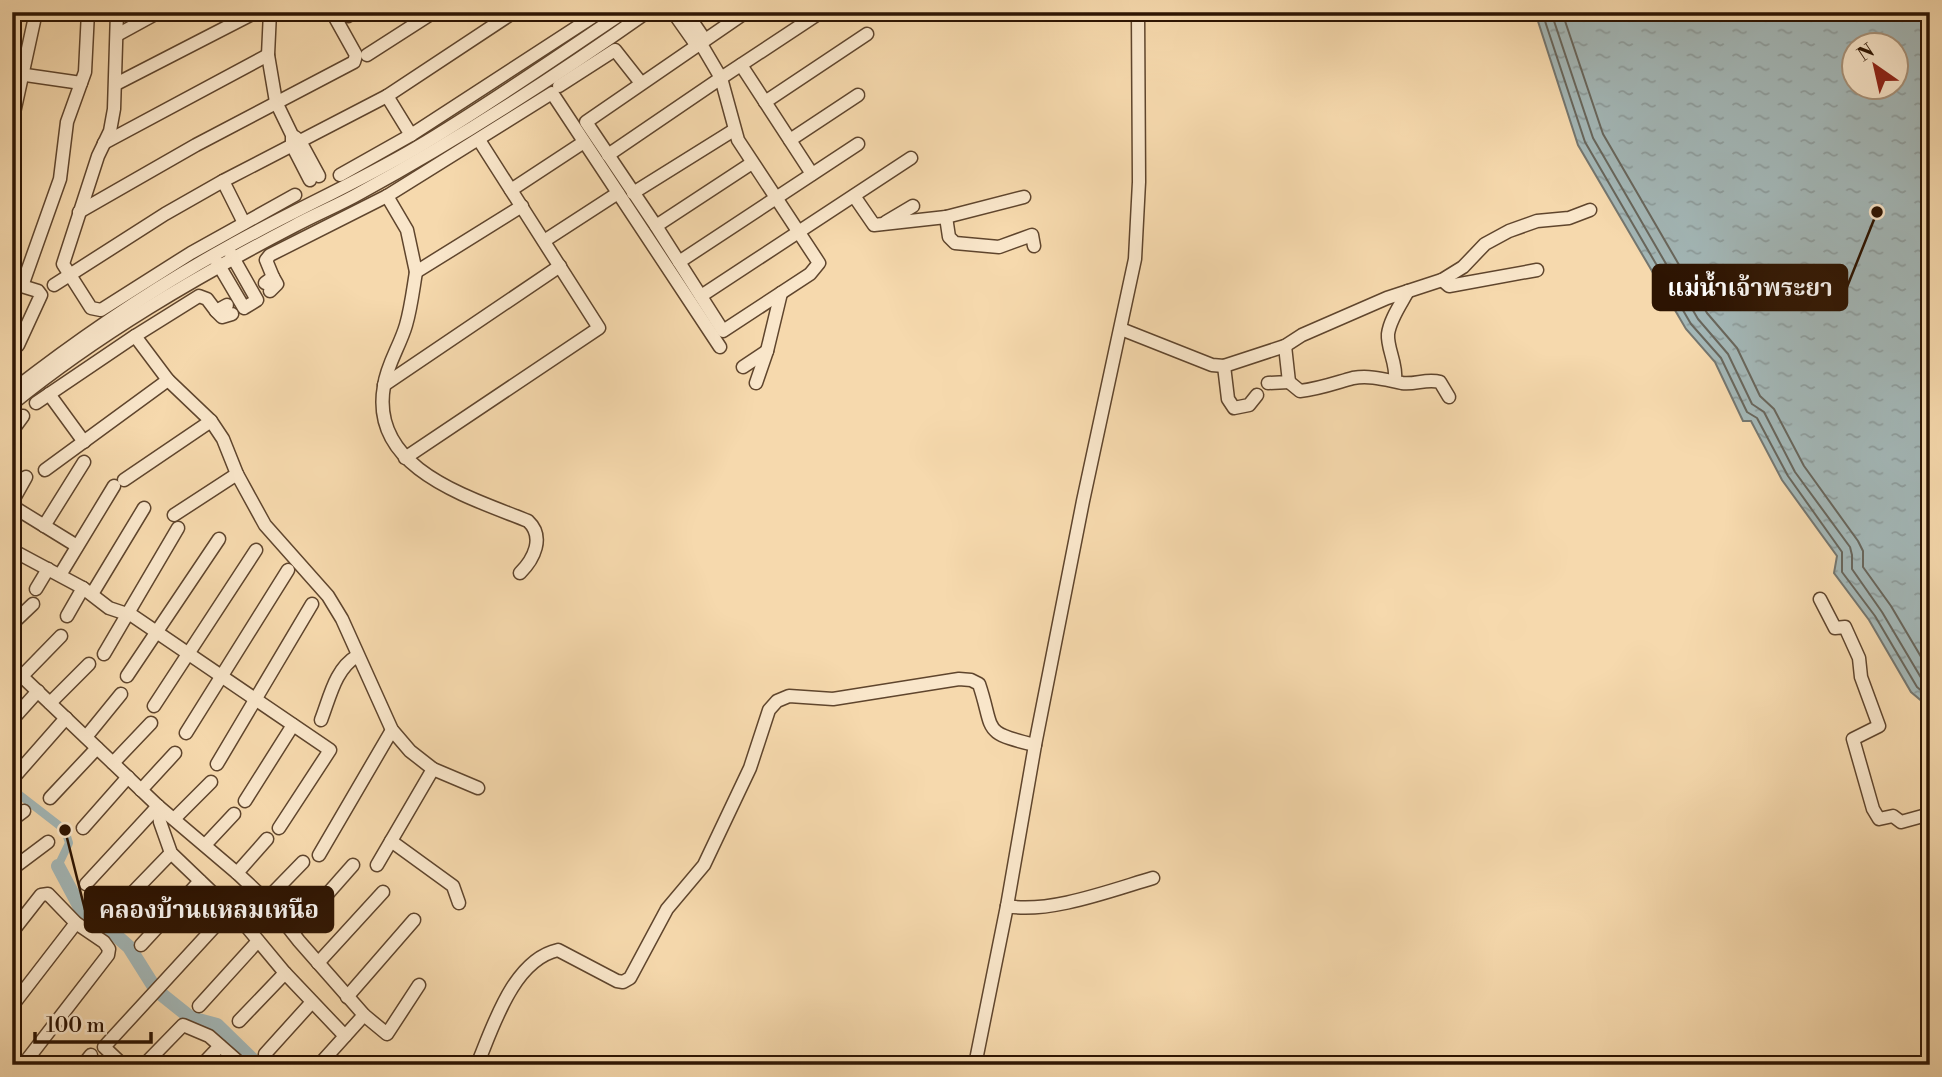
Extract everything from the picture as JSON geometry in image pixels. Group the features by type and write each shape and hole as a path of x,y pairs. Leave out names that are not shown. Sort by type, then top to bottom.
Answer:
{"street":[{"path":"12,122 18,74 36,12"},
{"path":"18,345 41,295 37,291 17,285 60,179 66,122 81,83 87,52 88,12"},
{"path":"117,12 114,109 62,264 91,309 101,310 191,253 295,195"},
{"path":"117,35 159,12"},
{"path":"116,84 256,12"},
{"path":"270,12 268,55 276,102 327,202"},
{"path":"79,212 356,60 356,55 332,12"},
{"path":"367,55 434,12"},
{"path":"54,285 165,214 295,140 387,96 514,12"},
{"path":"340,175 411,135 594,16 592,12"},
{"path":"605,33 624,12"},
{"path":"13,399 230,253 418,154 605,33 647,12"},
{"path":"673,12 701,43"},
{"path":"686,12 701,43 721,78 734,130 752,163 819,263 810,275 723,331 586,120 701,43 746,12"},
{"path":"608,155 821,12"},
{"path":"975,1065 1083,501 1135,259 1139,182 1138,12"},
{"path":"765,102 867,34"},
{"path":"559,86 615,50 641,83"},
{"path":"104,143 268,55"},
{"path":"741,65 812,174"},
{"path":"18,74 81,83"},
{"path":"36,403 199,296 233,307 263,289 266,260 270,255 387,197 552,93 720,347"},
{"path":"790,140 858,95"},
{"path":"387,96 411,135"},
{"path":"633,192 734,130"},
{"path":"405,458 599,328 479,140"},
{"path":"512,190 584,142"},
{"path":"679,261 858,144"},
{"path":"701,296 911,158"},
{"path":"656,226 752,163"},
{"path":"223,181 244,223"},
{"path":"544,241 618,193"},
{"path":"854,196 874,225 946,217 1024,197"},
{"path":"387,197 407,230 416,272 406,327 390,363 384,386 382,405 386,422 396,446 405,458 427,475 528,521 534,527 537,544 529,564 520,573"},
{"path":"416,272 522,206"},
{"path":"882,224 913,206"},
{"path":"1121,329 1212,365 1224,366 1285,346 1302,335 1408,291 1442,280 1464,267 1485,244 1509,231 1537,220 1569,218 1590,210"},
{"path":"946,217 949,237 955,243 999,247 1032,235 1034,246"},
{"path":"230,253 263,289"},
{"path":"217,261 233,307"},
{"path":"384,386 560,266"},
{"path":"1442,280 1449,286 1536,270"},
{"path":"1408,291 1388,335 1395,373 1401,383 1431,379 1440,382 1449,397"},
{"path":"756,383 781,293"},
{"path":"135,336 167,380 211,421 223,439 237,474 265,525 328,596 342,619 392,730 410,751 433,769 478,788"},
{"path":"1285,346 1289,382"},
{"path":"743,367 767,351"},
{"path":"1224,366 1228,399 1234,408 1249,405 1257,395"},
{"path":"1268,383 1289,382 1300,391 1319,389 1355,378 1395,373"},
{"path":"45,470 167,380"},
{"path":"50,394 84,442"},
{"path":"12,431 23,416"},
{"path":"60,575 119,483 211,421"},
{"path":"44,526 84,462"},
{"path":"174,515 237,474"},
{"path":"26,477 12,504 77,546"},
{"path":"68,616 144,508"},
{"path":"104,654 178,528"},
{"path":"127,677 219,539"},
{"path":"12,550 88,591 109,608 127,614 330,750 279,828"},
{"path":"154,706 256,550"},
{"path":"36,589 48,569"},
{"path":"186,733 288,570"},
{"path":"1820,599 1835,628 1845,627 1859,658 1861,677 1879,726 1853,739 1874,813 1881,820 1893,816 1901,822 1930,814"},
{"path":"12,624 33,604"},
{"path":"217,764 312,604"},
{"path":"61,636 17,671 158,806 266,900 364,1016 387,1034 419,985"},
{"path":"321,720 340,672 357,656"},
{"path":"50,703 89,664"},
{"path":"477,1065 510,992 520,976 545,953 558,950 617,981 624,982 630,978 667,909 704,865 750,768 769,710 777,701 789,696 833,699 940,681 971,680 979,684 992,729 1002,736 1035,744"},
{"path":"12,720 38,691"},
{"path":"86,737 121,694"},
{"path":"15,776 66,719"},
{"path":"113,763 151,723"},
{"path":"245,801 293,725"},
{"path":"319,855 392,730"},
{"path":"50,798 97,748"},
{"path":"141,790 175,753"},
{"path":"377,865 433,769"},
{"path":"83,828 128,778"},
{"path":"174,819 211,782"},
{"path":"158,806 160,822 171,853 230,910 345,1036"},
{"path":"86,884 158,806"},
{"path":"12,820 24,811"},
{"path":"205,845 234,814"},
{"path":"237,873 267,838"},
{"path":"391,841 453,886 458,903"},
{"path":"12,869 48,842"},
{"path":"113,914 171,853"},
{"path":"266,900 303,862"},
{"path":"293,933 353,865"},
{"path":"1007,906 1023,909 1049,906 1153,878"},
{"path":"141,945 200,881"},
{"path":"318,963 383,892"},
{"path":"12,932 41,895 48,894 76,923 104,942 108,949 108,956 23,1065"},
{"path":"123,1065 104,1047 230,910"},
{"path":"347,997 414,920"},
{"path":"12,1006 76,923"},
{"path":"199,1006 258,941"},
{"path":"239,1021 285,973"},
{"path":"265,1054 312,1002"},
{"path":"319,1065 364,1016"},
{"path":"144,1065 183,1025 209,1036 242,1065"},
{"path":"202,1065 220,1046"}],"water":[{"path":"1535,12 1930,12 1930,708 1911,692 1869,620 1834,573 1837,556 1782,480 1751,421 1743,421 1715,362 1686,329 1578,145"}],"waterway":[{"path":"12,789 65,830 69,843 58,866"},
{"path":"58,866 84,915 102,923 129,947 156,990 191,1018 217,1025 258,1065"}],"place":[{"name":"แม่น้ำเจ้าพระยา","path":"1877,212"},
{"name":"คลองบ้านแหลมเหนือ","path":"65,830"}]}
